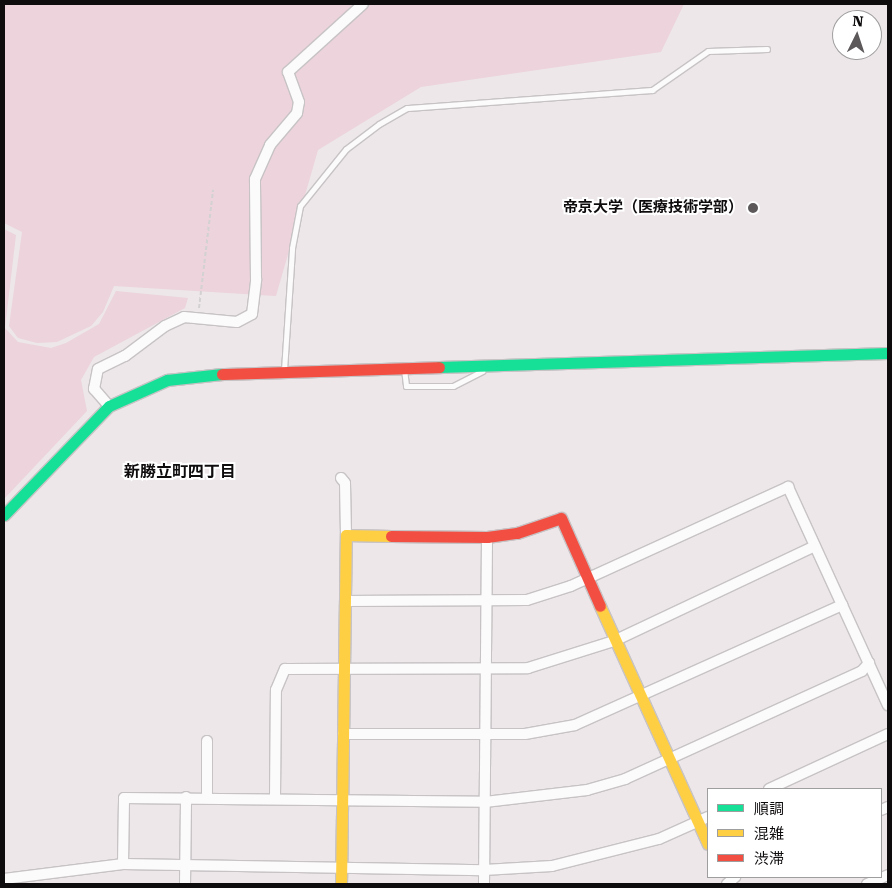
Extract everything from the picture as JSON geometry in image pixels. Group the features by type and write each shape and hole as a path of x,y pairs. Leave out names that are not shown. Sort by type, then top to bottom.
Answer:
{"street":[{"path":"109,406 94,389 98,369 125,356 165,326 198,313 237,322 252,314 256,279 255,179 270,146 297,113 299,102 288,72 363,4"},
{"path":"4,515 109,406 145,386 167,380 284,373 888,353"},
{"path":"341,884 346,534 346,484 342,478"},
{"path":"345,601 487,602 527,600 587,578 788,486 888,704"},
{"path":"346,534 487,536 517,533 560,518 639,699 669,759 703,819 707,839"},
{"path":"484,884 487,536"},
{"path":"275,798 276,690 285,669 486,670 528,668 614,641 814,546"},
{"path":"343,734 525,734 575,725 639,699 842,604"},
{"path":"123,864 124,798 186,797 485,802 587,790 669,759 862,670 869,663"},
{"path":"771,788 888,734"},
{"path":"207,741 207,798"},
{"path":"185,884 186,797"},
{"path":"4,879 123,864 341,866 484,870 552,866 598,857 703,819"},
{"path":"867,884 881,878"}],"lane":[{"path":"284,373 292,248 300,206 346,149 379,124 407,108 652,90 708,51 767,49"},
{"path":"404,369 406,386 453,386 491,366"}],"path":[{"path":"198,313 213,190"}],"shaded area":[{"path":"4,4 684,4 661,52 421,87 318,150 276,296 114,286 103,312 91,326 57,342 37,343 18,338 9,326 22,232 4,223"},
{"path":"4,229 16,235 5,328 18,342 51,348 66,343 99,324 116,291 188,298 185,308 94,357 81,380 87,411 4,499"}],"traffic: fast":[{"path":"439,367 888,353"},
{"path":"4,515 109,406 167,380 222,374"}],"traffic: slow":[{"path":"341,884 346,535 391,536"},
{"path":"600,606 707,842"}],"traffic: jam":[{"path":"222,374 439,367"},
{"path":"391,536 487,537 517,533 561,518 600,606"}],"place":[{"name":"帝京大学（医療技術学部）","path":"753,208"}],"district":[{"name":"新勝立町四丁目","path":"180,472"}]}
